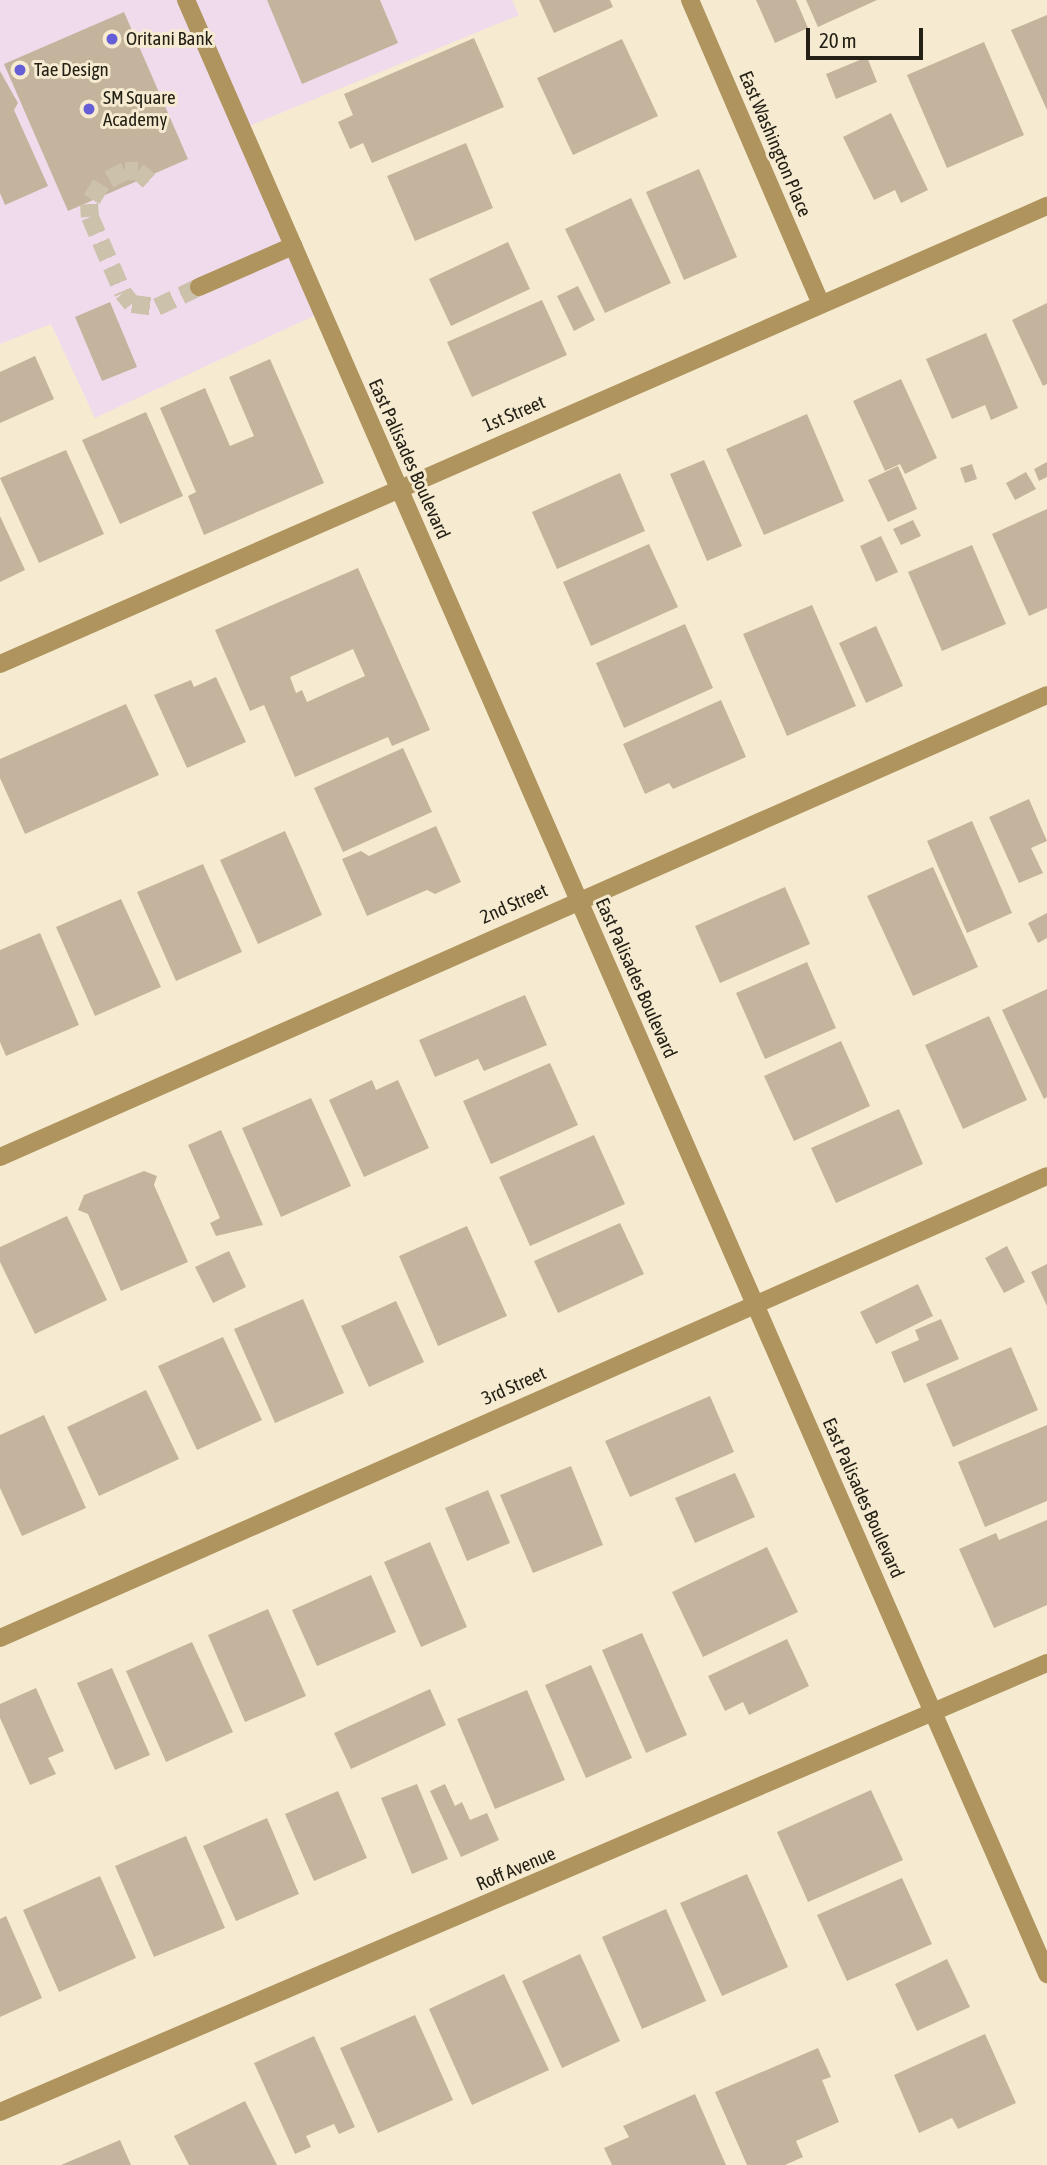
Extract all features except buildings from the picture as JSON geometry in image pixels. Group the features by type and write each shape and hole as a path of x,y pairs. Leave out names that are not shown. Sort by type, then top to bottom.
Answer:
{"street":[{"name":"East Palisades Boulevard","path":"186,0 1047,1974"},
{"name":"East Washington Place","path":"690,0 821,304"},
{"name":"1st Street","path":"0,664 398,487 1047,206"},
{"path":"199,287 293,246"},
{"name":"2nd Street","path":"0,1157 578,898 1047,695"},
{"name":"3rd Street","path":"0,1637 1047,1176"},
{"name":"Roff Avenue","path":"0,2112 1047,1663"}],"shaded area":[{"path":"0,0 512,0 519,15 242,129 322,312 95,418 51,324 0,344"}],"tunnel":[{"path":"149,181 138,171 125,171 101,184 89,204 90,217 123,293 132,304 157,307 199,287"}],"place":[{"name":"Oritani Bank","path":"112,39"},
{"name":"Tae Design","path":"20,70"},
{"name":"SM Square Academy","path":"89,109"}]}
